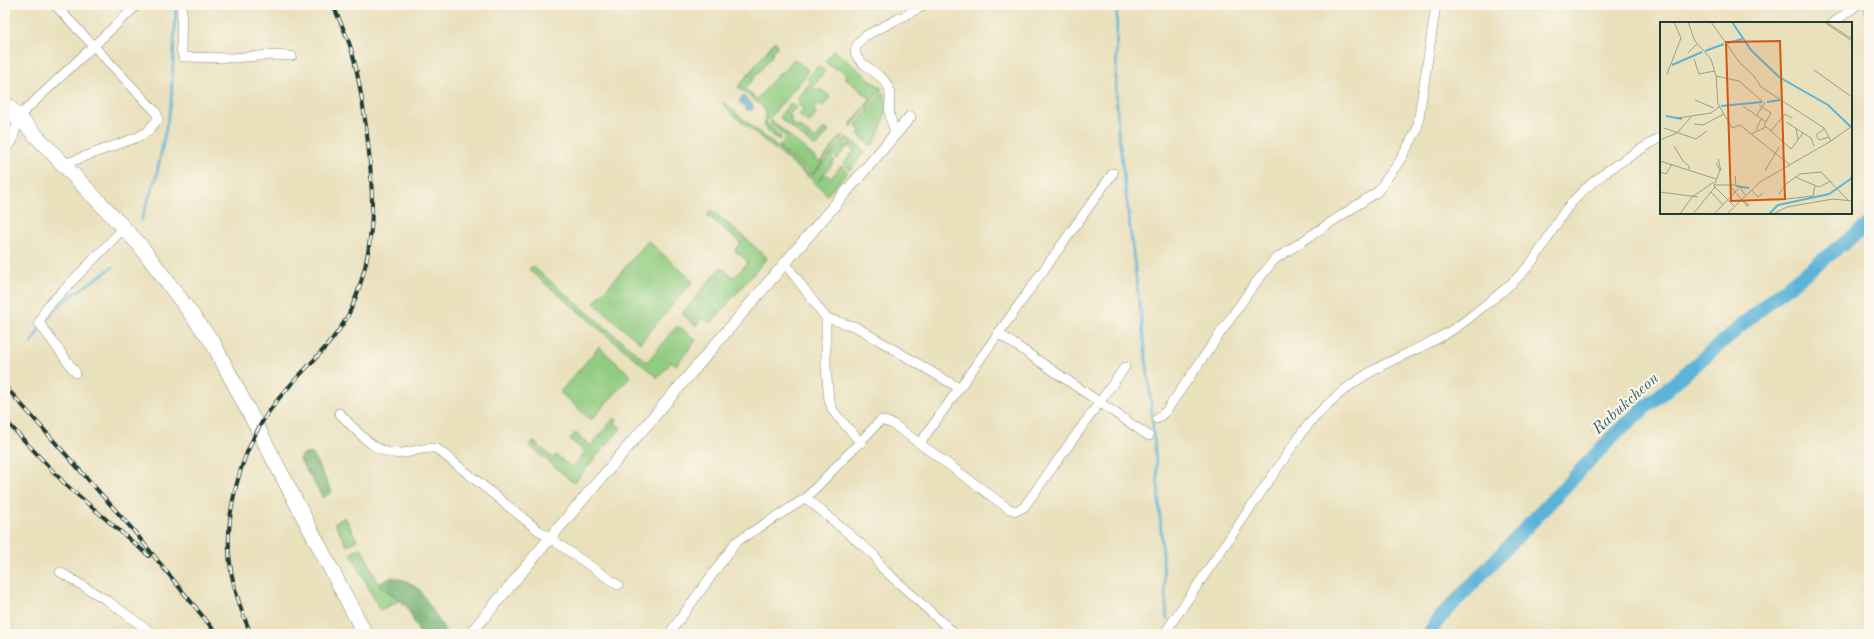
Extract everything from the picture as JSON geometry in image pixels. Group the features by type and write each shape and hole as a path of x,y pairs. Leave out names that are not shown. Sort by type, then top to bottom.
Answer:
{"highway":[{"path":"5,102 12,119 64,164 139,244 213,343 365,634"}],"street":[{"path":"55,5 156,112 158,119 148,131 138,137 64,164"},
{"path":"5,149 12,142 12,119 137,5"},
{"path":"182,5 181,48 183,57 232,58 271,55 292,56"},
{"path":"896,134 890,116 889,87 882,78 862,64 856,57 855,49 859,41 865,36 925,5"},
{"path":"1157,419 1166,411 1251,288 1274,260 1377,192 1400,162 1417,130 1436,5"},
{"path":"1834,22 1858,5"},
{"path":"470,634 550,538 910,117"},
{"path":"1164,634 1303,431 1333,397 1387,363 1433,342 1468,319 1514,280 1534,260 1567,208 1594,181 1621,161 1660,139"},
{"path":"920,444 1112,173"},
{"path":"76,373 42,327 46,308 124,228"},
{"path":"785,263 826,318 856,327 959,388"},
{"path":"826,318 826,368 829,400 833,411 861,443"},
{"path":"998,334 1149,436"},
{"path":"669,634 736,542 806,498 861,443 877,422 881,420 893,424 1009,509 1020,510 1024,507 1125,367"},
{"path":"340,413 374,446 386,452 401,453 423,447 436,448 550,538 618,585"},
{"path":"806,498 874,555 882,568 955,634"},
{"path":"60,572 108,601 154,634"}],"green space":[{"path":"775,41 777,47 773,51 771,57 745,89 757,99 780,72 782,73 794,59 807,69 807,74 766,122 781,137 780,140 772,135 765,126 764,122 766,113 763,107 738,87"},
{"path":"834,50 882,89 851,127 851,123 871,99 845,78 847,75 838,68 836,70 825,62"},
{"path":"818,66 825,71 813,87 818,91 821,89 830,97 823,106 819,103 813,110 817,113 809,123 799,115 804,109 798,105 800,102 797,99 811,82 807,79"},
{"path":"883,92 886,111 874,144 870,145 858,134 860,130 855,126"},
{"path":"723,102 812,176 846,137 853,141 846,149 842,146 845,149 837,159 833,155 831,157 835,161 818,181 826,174 831,178 841,166 848,172 827,195 811,179 730,112"},
{"path":"790,103 796,108 789,115 792,118 790,121 797,127 799,126 815,139 825,128 829,131 817,146 814,146 781,119 781,115"},
{"path":"771,120 820,162 840,137 844,135 813,174 779,147 786,137 771,124"},
{"path":"854,142 864,150 864,153 850,170 843,164 854,151 849,147"},
{"path":"711,210 767,258 710,324 703,317 696,326 682,314 721,267 734,278 748,262 734,250 740,244 739,241 707,215"},
{"path":"648,241 693,281 640,343 594,303"},
{"path":"532,266 647,362 676,327 681,328 696,340 676,365 671,362 658,378 529,270"},
{"path":"599,347 631,376 591,420 560,392"},
{"path":"614,418 617,420 615,423 621,428 574,483 529,445 533,441 553,458 556,455 571,467 585,452 570,439 575,433 591,446"},
{"path":"312,453 332,492 323,498 300,460 301,455"},
{"path":"345,517 357,540 347,546 335,523"},
{"path":"361,547 380,586 401,600 380,610 351,553"},
{"path":"392,577 407,581 419,589 445,630 443,634 420,634 406,605 380,586 380,583"}],"water":[{"path":"743,96 752,104 753,110 747,110 739,101"}],"waterway":[{"path":"141,220 156,178 171,103 176,5"},
{"path":"1117,5 1116,89 1118,129 1149,383 1157,472 1167,619"},
{"path":"1864,5 1869,28"},
{"name":"Rabukcheon","path":"1429,634 1438,620 1618,431 1776,296 1869,224"},
{"path":"43,324 64,301 113,267"},
{"path":"31,343 40,328"}],"railway":[{"path":"251,634 236,591 229,554 229,532 236,485 252,440 263,420 276,402 337,333 345,320 352,307 360,284 370,239 372,217 371,173 362,98 357,70 350,46 333,5"},
{"path":"5,386 133,530 217,634"},
{"path":"5,420 66,485 149,556"}]}
